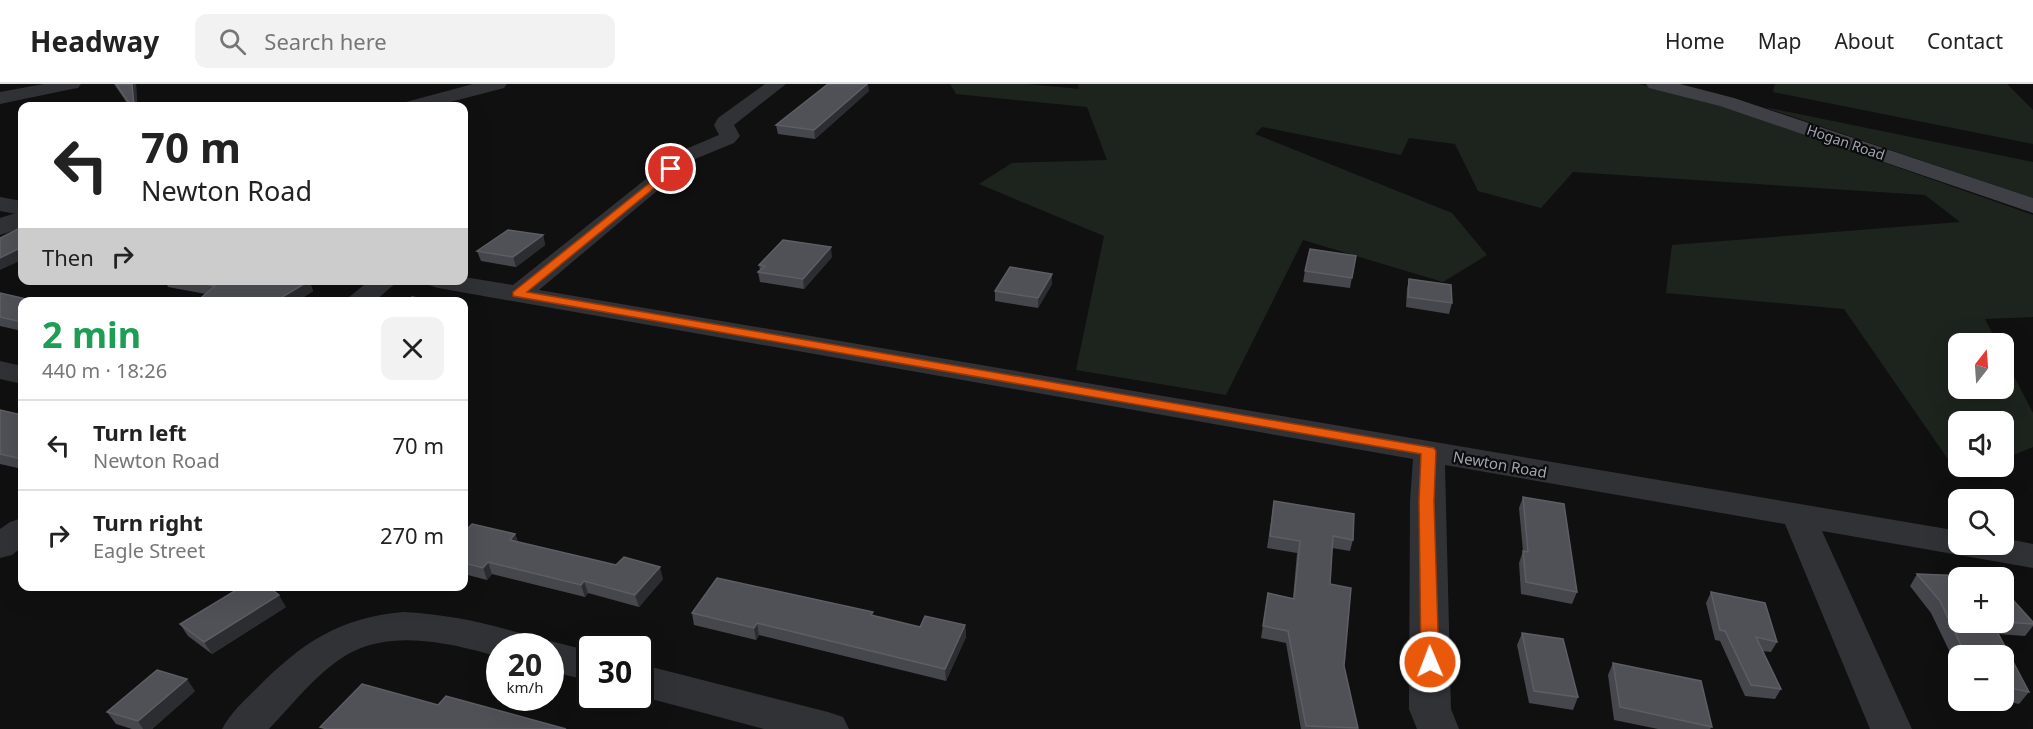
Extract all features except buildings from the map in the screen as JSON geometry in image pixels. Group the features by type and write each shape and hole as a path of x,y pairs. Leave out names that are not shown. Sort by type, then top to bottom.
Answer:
{"main road":[{"name":"Hogan Road","path":"1656,84 1727,102 2033,206"}],"street":[{"path":"0,98 72,84"},
{"path":"428,102 496,84"},
{"path":"518,294 688,155 727,139 730,136 724,125 725,122 777,84"},
{"path":"0,204 18,207"},
{"path":"0,227 18,220"},
{"path":"363,297 380,285"},
{"name":"Newton Road","path":"467,285 1948,541"},
{"path":"0,370 18,374"},
{"path":"1429,451 1427,501 1430,709 1438,729"},
{"path":"1798,515 1891,729"},
{"path":"0,546 18,533"},
{"path":"2014,552 2033,555"},
{"path":"243,729 312,662 337,644 364,632 397,626 428,626 486,639"},
{"path":"654,684 828,729"}],"shaded area":[{"path":"950,84 1027,84 1079,89 1078,84 1639,84 1712,102 2033,215 2033,317 1985,319 1992,333 1948,333 1948,399 2014,399 2014,376 2033,413 2033,447 2014,455 2014,411 1948,411 1948,459 1844,309 1666,293 1672,245 1960,222 1925,195 1573,172 1541,208 1478,191 1455,144 1409,138 1401,155 1262,127 1255,134 1452,213 1487,255 1443,282 1303,240 1226,395 1076,370 1104,236 979,184 1012,163 1107,160 1087,107 956,94"},
{"path":"1775,84 2007,84 2033,110 2033,144 1773,92"},
{"path":"1764,107 2033,162 2033,198"}],"route":[{"path":"671,169 518,294 1429,451 1427,501 1430,662"}]}
